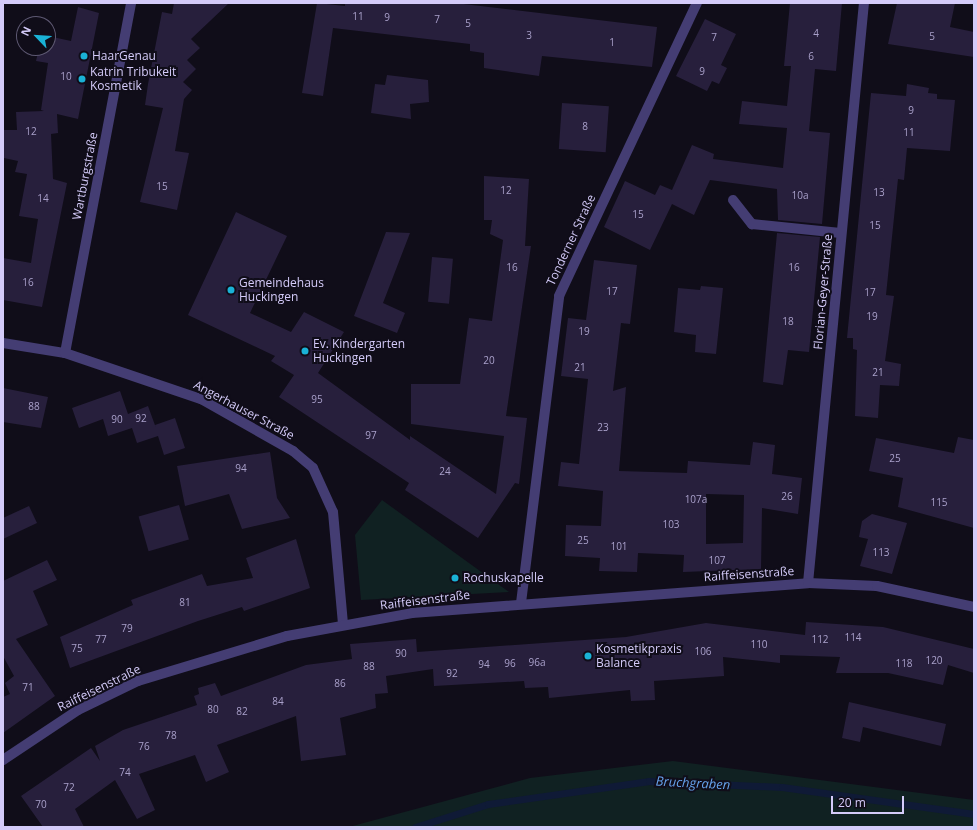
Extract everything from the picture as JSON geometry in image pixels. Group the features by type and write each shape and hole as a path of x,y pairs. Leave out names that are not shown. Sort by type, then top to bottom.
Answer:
{"street":[{"name":"Wartburgstraße","path":"66,353 131,3"},
{"name":"Tonderner Straße","path":"522,603 559,296 697,3"},
{"name":"Florian-Geyer-Straße","path":"808,583 864,3"},
{"path":"733,200 752,224 842,233"},
{"name":"Angerhauser Straße","path":"3,343 66,353 201,399 269,435 313,468 332,512 343,624"},
{"name":"Raiffeisenstraße","path":"3,760 78,710 138,681 287,636 343,624 412,613 522,603 808,583 877,586 974,607"}],"shaded area":[{"path":"382,500 509,592 361,600 355,535"},
{"path":"673,761 974,800 974,827 349,827 530,778"}],"building":[{"path":"174,3 229,3 191,39 200,48 187,60 196,69 183,82 192,90 184,99 175,151 189,153 177,210 140,202 163,108 145,105 148,84 162,12 172,14"},
{"path":"317,3 345,6 345,3 455,3 657,27 652,67 542,56 539,76 484,68 484,53 470,51 470,44 333,28 323,96 302,93"},
{"path":"790,3 842,3 836,71 815,69 809,131 830,133 822,224 778,220 777,189 710,180 694,215 672,204 650,250 604,227 625,181 655,195 660,185 672,190 692,145 714,154 713,159 783,168 787,128 739,124 742,101 787,106 791,66 784,66"},
{"path":"897,3 955,3 950,27 974,32 974,57 888,44"},
{"path":"78,7 99,13 78,119 57,114 58,133 51,134 53,179 67,183 42,307 3,300 3,258 31,263 38,219 19,216 27,174 15,172 18,161 4,158 4,130 17,130 16,112 44,111 41,110 48,63 36,61 37,56 56,56 56,38 71,41"},
{"path":"705,19 736,34 721,65 727,68 719,84 712,81 707,91 676,76"},
{"path":"387,75 428,80 429,102 410,104 411,119 371,113 375,84 385,85"},
{"path":"907,84 929,88 928,93 937,94 937,99 955,100 950,151 907,148 904,180 898,179 886,295 894,296 885,361 901,364 899,386 880,385 878,418 855,416 857,350 853,349 853,338 847,338 871,93 906,96"},
{"path":"562,103 609,106 606,152 559,149"},
{"path":"484,176 529,179 525,246 531,246 506,416 527,418 519,484 515,483 478,538 405,490 409,483 279,397 294,375 271,361 275,356 188,315 236,212 287,236 250,313 291,332 304,312 344,332 318,373 410,440 410,436 496,494 504,436 411,424 411,384 460,384 469,318 492,321 503,240 490,234 492,220 484,220"},
{"path":"386,232 410,233 383,303 405,313 397,333 354,316"},
{"path":"777,233 820,237 809,352 788,350 783,385 763,382"},
{"path":"432,257 453,259 449,304 428,302"},
{"path":"594,260 637,265 630,324 621,323 613,391 626,387 619,471 687,473 688,461 750,465 753,442 775,445 772,474 802,478 798,514 762,508 761,569 683,572 684,555 638,553 637,572 599,571 600,558 565,556 566,525 601,526 603,491 558,486 561,462 579,464 588,379 561,376 568,318 586,320","holes":["706,494 744,495 743,543 706,544"]},
{"path":"701,286 723,288 716,354 695,352 696,335 674,332 678,288 700,290"},
{"path":"3,388 48,397 41,428 3,422"},
{"path":"120,391 128,414 148,406 156,428 155,425 175,418 185,448 164,455 158,436 137,443 132,428 108,436 103,419 79,428 72,408"},
{"path":"958,437 974,440 974,528 898,507 903,478 869,471 876,438 954,453"},
{"path":"270,452 277,498 290,518 242,529 229,494 185,506 177,466"},
{"path":"179,505 189,540 149,551 139,517"},
{"path":"29,506 37,523 3,539 3,518"},
{"path":"872,514 907,523 892,574 860,566 868,539 859,537 862,521"},
{"path":"296,539 310,588 244,611 242,607 198,621 70,668 60,637 133,605 131,600 202,574 207,586 253,578 246,558"},
{"path":"47,560 57,580 33,591 48,625 16,639 55,696 3,733 3,697 10,694 5,683 14,676 3,656 3,581"},
{"path":"806,622 883,627 974,649 974,673 948,665 943,685 888,673 836,673 840,657 780,655 780,663 723,657 724,676 654,681 655,700 631,701 630,690 549,698 548,687 525,688 524,681 434,686 433,669 386,676 388,693 375,694 376,708 340,718 346,755 301,761 296,716 217,745 229,772 206,782 195,755 139,774 155,810 137,819 115,780 75,809 84,827 43,827 21,796 91,748 100,761 95,746 123,730 197,705 194,696 199,694 198,688 215,683 221,696 306,665 352,659 350,644 416,639 417,652 626,637 706,623 805,635"},
{"path":"849,702 946,724 941,746 863,727 860,742 842,738"}],"waterway":[{"name":"Bruchgraben","path":"415,827 488,804 649,781 782,787 974,814"}],"place":[{"name":"HaarGenau","path":"84,56"},
{"name":"Katrin Tribukeit Kosmetik","path":"82,79"},
{"name":"Gemeindehaus Huckingen","path":"231,290"},
{"name":"Ev. Kindergarten Huckingen","path":"305,351"},
{"name":"Rochuskapelle","path":"455,578"},
{"name":"Kosmetikpraxis Balance","path":"588,656"}]}
